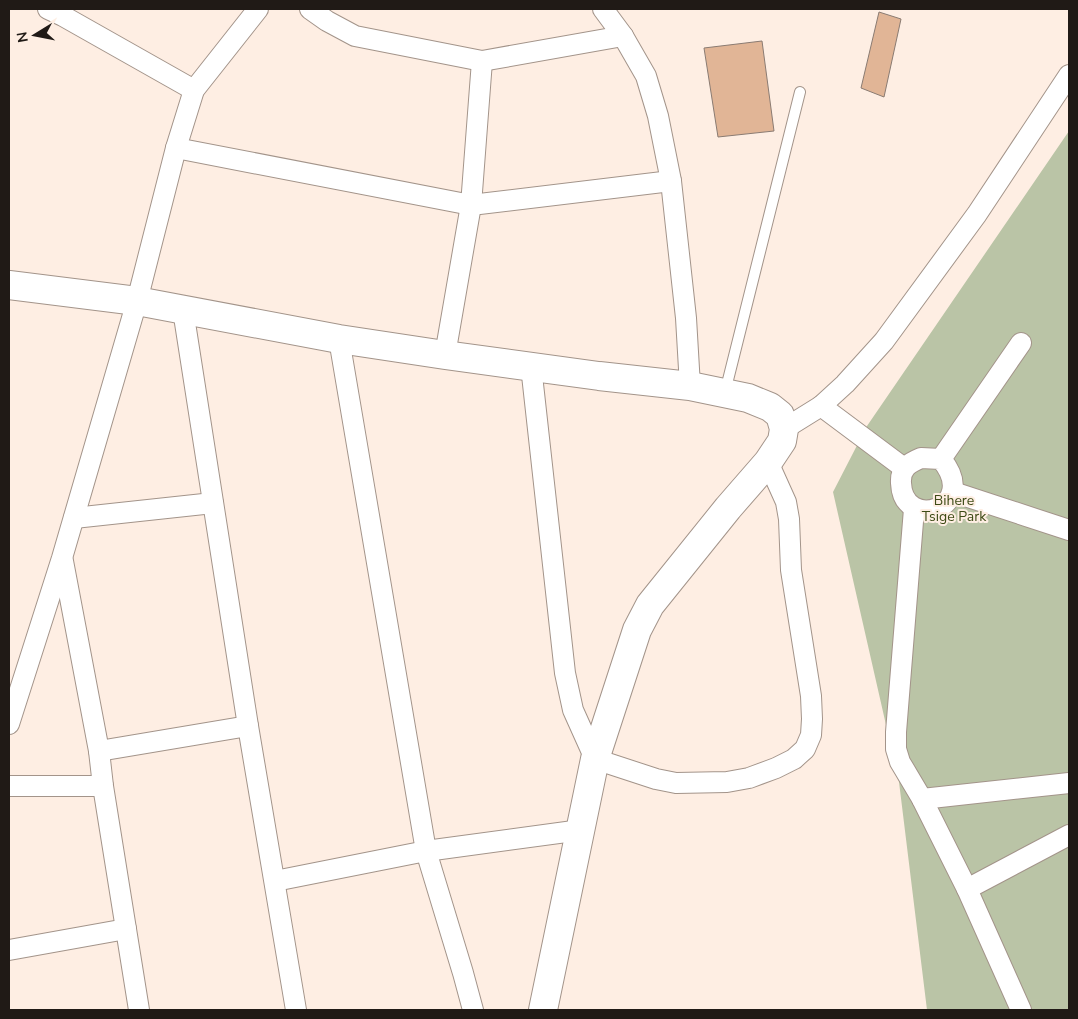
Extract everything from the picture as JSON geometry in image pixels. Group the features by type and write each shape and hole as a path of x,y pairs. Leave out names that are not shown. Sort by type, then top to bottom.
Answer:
{"main road":[{"path":"9,285 137,301 339,339 445,355 599,376 690,386 748,398 770,407 780,415 784,428 782,441 768,462 728,508 650,605 636,630 595,759 543,1010"}],"street":[{"path":"48,9 194,90"},
{"path":"9,724 74,518 137,301 176,148 194,90 258,9"},
{"path":"310,9 326,21 355,36 482,60 623,36"},
{"path":"603,9 623,36 646,76 658,116 671,181 686,318 690,386"},
{"path":"445,355 471,205 482,60"},
{"path":"784,428 821,406 845,384 884,341 978,214 1067,83"},
{"path":"176,148 471,205 671,181"},
{"path":"183,310 248,726 296,1010"},
{"path":"339,339 426,851 473,1010"},
{"path":"941,459 1021,342"},
{"path":"531,366 565,673 573,710 595,759 656,779 676,783 727,782 748,778 776,768 794,760 805,749 811,735 812,719 791,570 789,519 786,502 768,462"},
{"path":"821,406 904,468"},
{"path":"921,458 941,459 951,473 953,492 945,504 936,509 914,509 906,501 902,490 900,480 904,468 921,458"},
{"path":"953,492 1069,530"},
{"path":"74,518 213,504"},
{"path":"914,509 896,750 900,762 922,799 967,889 1021,1010"},
{"path":"62,558 99,751 139,1010"},
{"path":"99,751 248,726"},
{"path":"922,799 1069,783"},
{"path":"9,786 103,786"},
{"path":"275,881 426,851 581,830"},
{"path":"967,889 1069,835"},
{"path":"9,950 126,929"}],"lane":[{"path":"725,393 800,92"}],"green space":[{"name":"Bihere Tsige Park","path":"1069,131 1069,1010 927,1010 899,782 833,492 867,426"}],"building":[{"path":"879,12 901,19 884,97 861,88"},
{"path":"762,41 774,131 718,137 704,48"}]}
